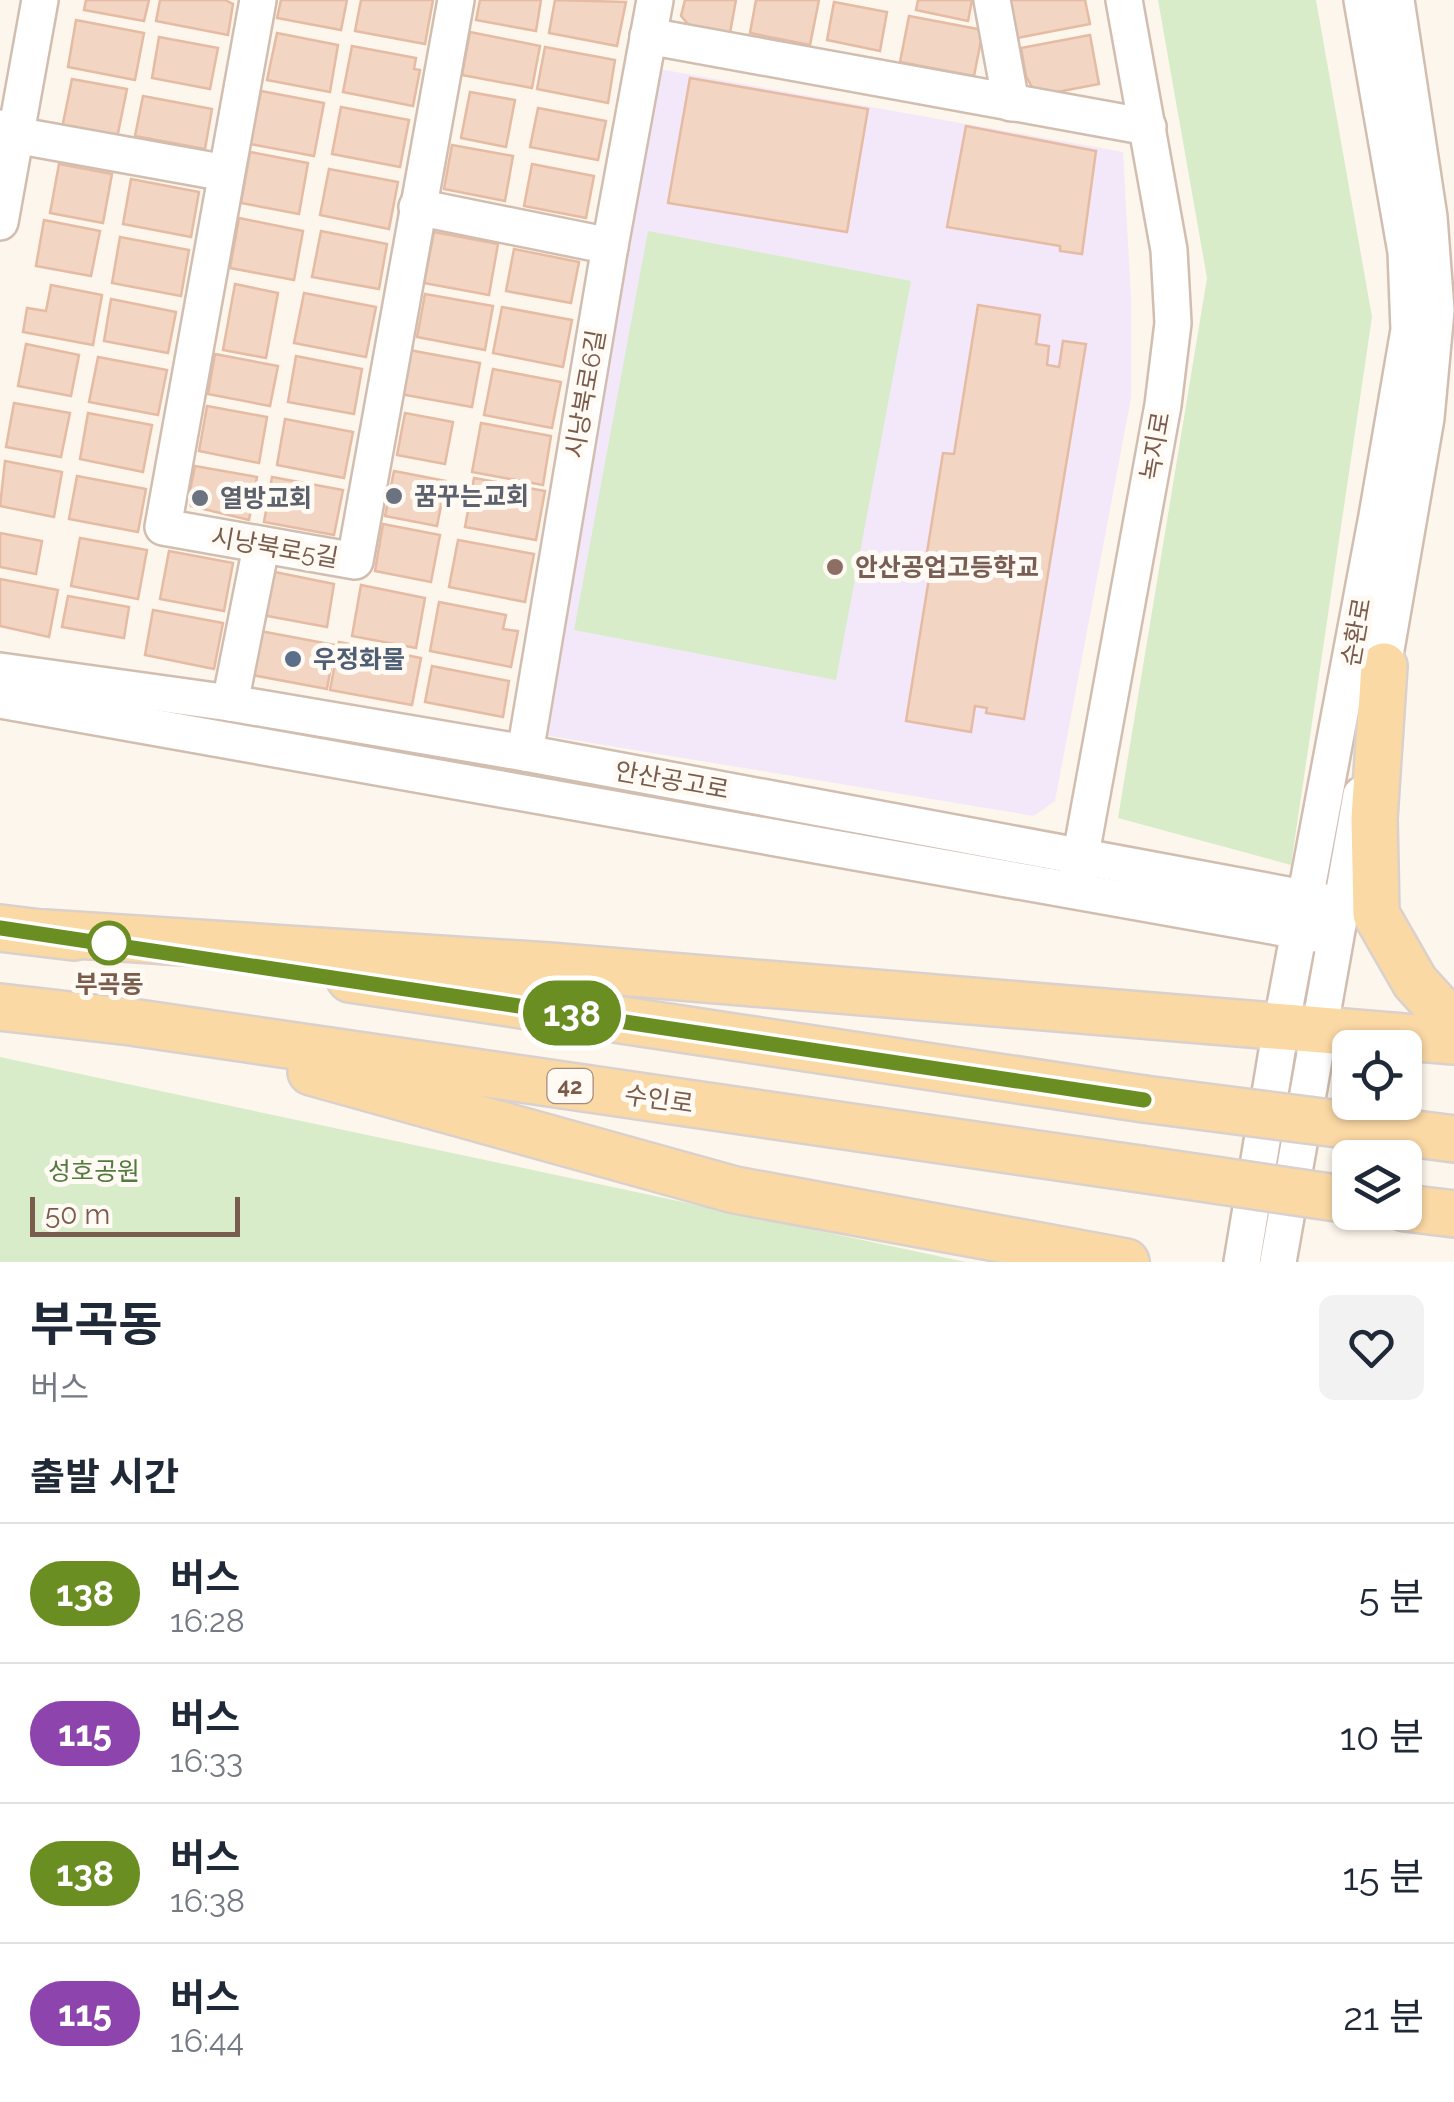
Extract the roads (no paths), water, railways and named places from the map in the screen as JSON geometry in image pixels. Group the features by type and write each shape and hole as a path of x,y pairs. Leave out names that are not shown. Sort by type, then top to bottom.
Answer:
{"main road":[{"path":"1384,666 1374,818 1376,914 1415,982 1454,1025"},
{"path":"0,928 1144,1100 1435,1136"},
{"path":"45,933 550,966 1454,1042"},
{"name":"수인로","path":"0,1006 1332,1197"},
{"path":"131,1022 734,1190 1126,1262"},
{"path":"1422,1210 1454,1214"}],"street":[{"path":"0,222 8,132 40,0"},
{"name":"시낭북로5길","path":"258,0 163,528 355,561 456,0"},
{"name":"시낭북로6길","path":"525,753 655,0"},
{"path":"992,0 1011,102"},
{"name":"녹지로","path":"1077,872 1163,404 1173,323 1169,250 1124,0"},
{"name":"순환로","path":"1278,1262 1301,1028 1409,330 1406,252 1362,0"},
{"name":"순환로","path":"1320,917 1384,666 1426,418 1436,310 1427,200 1396,0"},
{"path":"648,36 1148,127"},
{"path":"8,132 226,173"},
{"path":"417,207 610,246"},
{"path":"230,703 262,547"},
{"name":"안산공고로","path":"0,671 230,703 525,753 1077,872"},
{"name":"안산공고로","path":"0,700 1077,872 1320,917"},
{"name":"순환로","path":"1242,1262 1301,1028"}],"place":[{"name":"꿈꾸는교회","path":"394,496"},
{"name":"열방교회","path":"200,498"},
{"name":"안산공업고등학교","path":"835,567"},
{"name":"우정화물","path":"293,659"},
{"name":"부곡동","path":"109,943"}],"park label":[{"name":"성호공원","path":"94,1171"}]}
